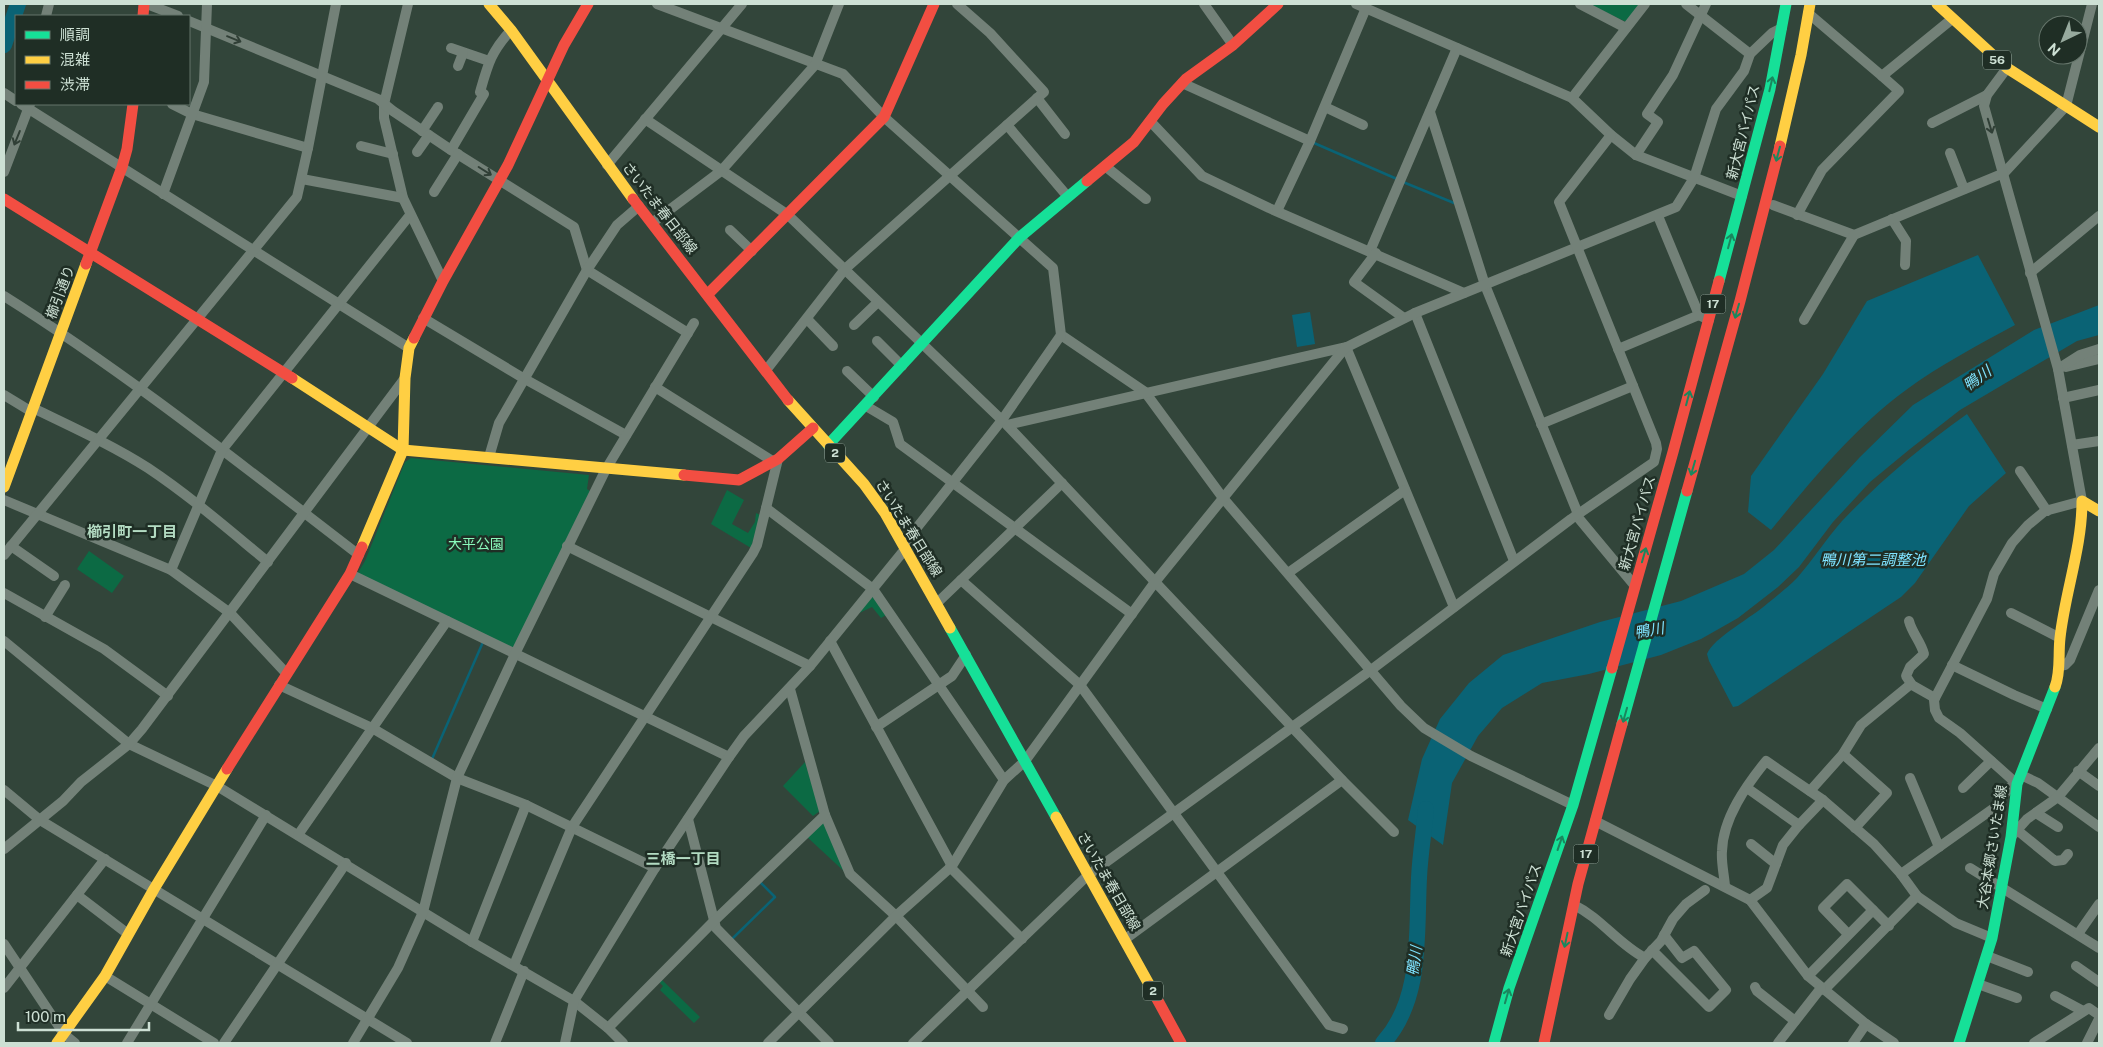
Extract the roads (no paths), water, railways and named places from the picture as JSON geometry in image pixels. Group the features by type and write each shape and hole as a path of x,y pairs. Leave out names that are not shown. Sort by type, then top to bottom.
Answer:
{"main road":[{"path":"60,1038 105,976 154,889 286,673 350,574 402,450 405,378 409,348 423,318 485,209 521,140 564,45 588,4"},
{"path":"708,294 884,117 934,4"},
{"path":"828,445 1020,237 1134,142 1182,83 1233,45 1278,4"},
{"name":"新大宮バイパス","path":"1494,1043 1510,988 1573,805 1631,602 1704,318 1742,196 1770,89 1786,4"},
{"name":"さいたま春日部線","path":"495,6 607,165 813,428 864,484 905,546 1181,1043"},
{"name":"17","path":"1545,1042 1574,905 1595,821 1740,302 1780,145 1809,8"},
{"name":"56","path":"1946,9 2007,68 2099,127"},
{"name":"櫛引通り","path":"4,487 122,167 128,149 133,105"},
{"path":"4,199 284,373 402,450 739,480 776,460 813,428"},
{"path":"2082,501 2099,511"},
{"name":"大谷本郷さいたま線","path":"1959,1043 1992,938 2014,833 2019,780 2058,679 2060,638 2070,578 2079,544 2082,501"}],"street":[{"path":"146,4 175,15"},
{"path":"163,194 204,82 207,4"},
{"path":"4,555 297,197 336,4"},
{"path":"408,4 384,104 384,118 403,198 443,281"},
{"path":"565,1043 574,1001 655,868 729,757 744,736 810,666 873,589 953,482 1004,423 1061,335 1053,268 884,117 843,74 657,4"},
{"path":"607,165 742,4"},
{"path":"652,223 721,172 816,65 840,4"},
{"path":"767,369 846,269 1044,92 990,33 958,4"},
{"path":"1204,4 1233,45"},
{"path":"1580,4 1626,28"},
{"path":"1572,98 1645,4"},
{"path":"1686,4 1750,54"},
{"path":"1636,155 1658,122 1647,114 1672,75 1706,4"},
{"path":"1804,320 1854,234 2004,173 2066,106 2092,4"},
{"path":"1277,211 1310,141 1363,5 1572,98 1611,135 1636,155 1742,196"},
{"path":"1797,215 1822,170 1899,91 1809,8"},
{"path":"1882,76 1946,9"},
{"path":"190,20 378,99 454,152 574,227 587,270 688,333"},
{"path":"1004,423 1346,347 1415,312 1658,216 1676,207 1694,178 1716,109 1744,71 1750,54 1772,33 1782,28"},
{"path":"434,192 484,94 480,92 489,61 496,46 511,30"},
{"path":"451,48 489,61"},
{"path":"1404,318 1354,282 1373,252 1457,48"},
{"path":"458,66 463,53"},
{"path":"2007,68 1987,95 1984,106 2057,367 2082,501 2047,511 2028,525 2012,543 1994,574 1987,599 1935,698 1935,710 1939,718 1960,733 1991,761 2019,780 2038,783 2099,827"},
{"path":"1182,83 1310,141"},
{"path":"4,93 15,100"},
{"path":"1932,123 1987,95"},
{"path":"1037,98 1065,134"},
{"path":"4,172 26,105 163,194 409,348"},
{"path":"174,105 192,114 308,148"},
{"path":"417,152 438,107"},
{"path":"1324,107 1363,125"},
{"path":"1430,112 1485,285 1577,515 1635,586"},
{"path":"645,119 721,172 788,215 846,269 1004,423 1342,780 1394,832"},
{"path":"1150,121 1202,176 1464,293"},
{"path":"1007,125 1068,197"},
{"path":"913,1043 1087,876 1371,670 1577,515 1654,462 1658,449 1559,202 1611,135"},
{"path":"361,146 393,154"},
{"path":"1950,153 1964,189"},
{"path":"1105,166 1146,199"},
{"path":"302,179 403,198"},
{"path":"1773,205 1854,234"},
{"path":"489,457 499,423 523,378 587,270 617,225 639,206"},
{"path":"171,570 222,450 410,215"},
{"path":"1618,349 1704,318 1658,216"},
{"path":"2030,273 2099,216"},
{"path":"1892,219 1906,241 1905,265"},
{"path":"730,230 752,251"},
{"path":"4,296 61,332 222,450 359,555"},
{"path":"854,325 878,302"},
{"path":"1415,312 1514,561"},
{"path":"423,318 523,378 626,435"},
{"path":"806,319 833,346"},
{"path":"353,1043 398,968 423,912 457,778 515,654 606,468 694,323"},
{"path":"1061,335 1145,392 1223,498 1371,670 1424,728 1471,756 1573,805"},
{"path":"877,341 902,366"},
{"path":"1346,347 1454,607"},
{"path":"768,1043 896,916 951,867 1004,780 1025,761 1155,582 1346,347"},
{"path":"2057,367 2080,355 2099,349"},
{"path":"2057,367 2099,359"},
{"path":"847,371 874,397"},
{"path":"4,849 40,820 81,782 129,744 168,696 405,378"},
{"path":"1542,424 1633,386"},
{"path":"514,965 572,827 757,545 776,460 655,387"},
{"path":"2063,398 2099,390"},
{"path":"4,395 98,440 148,468 198,504 268,562"},
{"path":"866,406 892,422 900,444 1132,614"},
{"path":"2072,445 2099,441"},
{"path":"2020,471 2047,511"},
{"path":"937,603 1062,483"},
{"path":"1288,573 1405,490"},
{"path":"4,500 171,570 230,613 286,673"},
{"path":"766,508 873,589 1004,780"},
{"path":"11,546 54,576"},
{"path":"567,546 810,666"},
{"path":"350,574 729,757"},
{"path":"961,580 1080,685 1329,1025 1342,1028"},
{"path":"45,617 65,585"},
{"path":"2059,666 2065,665 2070,660 2099,590"},
{"path":"4,593 104,649 168,696"},
{"path":"2011,614 2060,638"},
{"path":"1909,620 1912,631 1923,648 1924,654 1907,671 1906,676 1911,684 1935,698"},
{"path":"298,835 447,621"},
{"path":"4,641 129,744 217,786 346,863 472,942 574,1001 608,1028 623,1043"},
{"path":"830,641 951,867 1022,939"},
{"path":"876,727 952,676 966,654"},
{"path":"1952,665 2014,696 2047,709"},
{"path":"1810,791 1843,754 1861,725 1911,684"},
{"path":"279,685 372,728 457,778 526,805 655,868"},
{"path":"790,689 825,815 850,874 896,916 983,1007"},
{"path":"2068,854 2063,860 2056,861 2014,833 2036,813 2058,798 2078,771 2099,748"},
{"path":"1843,754 1887,793 1855,828"},
{"path":"1725,886 1722,850 1729,818 1766,761 1823,800 1874,844 1901,874 1917,896 1956,923 1992,938"},
{"path":"1963,788 1991,761"},
{"path":"2078,771 2099,786"},
{"path":"1910,778 1939,847"},
{"path":"1124,940 1342,780"},
{"path":"1901,874 1994,808 2010,787 2019,780"},
{"path":"1747,788 1799,825"},
{"path":"4,790 40,820 407,1043"},
{"path":"1750,900 1767,888 1783,845 1823,800"},
{"path":"472,942 526,805"},
{"path":"2036,813 2058,827"},
{"path":"127,1043 266,815"},
{"path":"608,1028 714,921 825,815"},
{"path":"688,819 716,928 829,1043"},
{"path":"1595,821 1750,900 1808,976 1866,1024 1894,1043"},
{"path":"1751,844 1776,864"},
{"path":"4,988 106,859"},
{"path":"224,1043 346,863"},
{"path":"1970,868 2099,948"},
{"path":"1848,934 1823,908 1847,884 1889,926"},
{"path":"1609,1015 1648,954 1664,935 1674,919 1686,904 1705,890"},
{"path":"77,896 128,934"},
{"path":"1778,1043 1822,989 1889,926 1917,896"},
{"path":"2078,934 2099,904"},
{"path":"1574,905 1588,912 1630,950 1648,954 1709,1007 1726,990 1694,952 1682,958 1664,935"},
{"path":"1808,976 1873,910"},
{"path":"4,944 20,967 60,1038 75,1043"},
{"path":"1987,956 2028,972"},
{"path":"2076,966 2099,982"},
{"path":"495,1043 524,971"},
{"path":"105,976 214,1043"},
{"path":"1978,984 2017,998"},
{"path":"1755,987 1757,991 1795,1021"},
{"path":"2056,996 2083,1011"},
{"path":"2034,1043 2089,1008 2099,1017 2087,1043"},
{"path":"1853,1043 1866,1024"},
{"path":"384,1029 387,1043"}],"water":[{"path":"1978,255 2015,325 1932,372 1887,405 1834,456 1771,530 1748,512 1751,476 1823,374 1867,301"},
{"path":"2099,305 2099,335 2077,341 1960,410 1910,449 1870,482 1833,522 1799,567 1778,587 1738,618 1701,639 1661,655 1589,674 1542,683 1502,708 1478,736 1452,783 1443,845 1408,820 1422,759 1440,719 1469,683 1503,655 1600,622 1681,601 1744,574 1774,550 1860,457 1913,405 2034,330"},
{"path":"1310,312 1315,344 1297,347 1292,315"},
{"name":"鴨川第二調整池","path":"1967,414 2006,473 1969,506 1915,583 1901,597 1738,706 1733,707 1709,661 1707,654 1711,648 1725,634 1762,608 1794,581 1842,521 1886,478"}],"waterway":[{"path":"4,45 18,4"},
{"path":"1314,143 1397,179"},
{"path":"1403,182 1454,203"},
{"path":"432,759 483,642"},
{"name":"鴨川","path":"1383,1043 1396,1026 1405,1007 1415,965 1420,869 1426,809"},
{"path":"732,939 775,897 760,882"}],"district":[{"name":"櫛引町一丁目","path":"132,531"},
{"name":"三橋一丁目","path":"683,858"}],"park label":[{"name":"大平公園","path":"476,544"}]}
